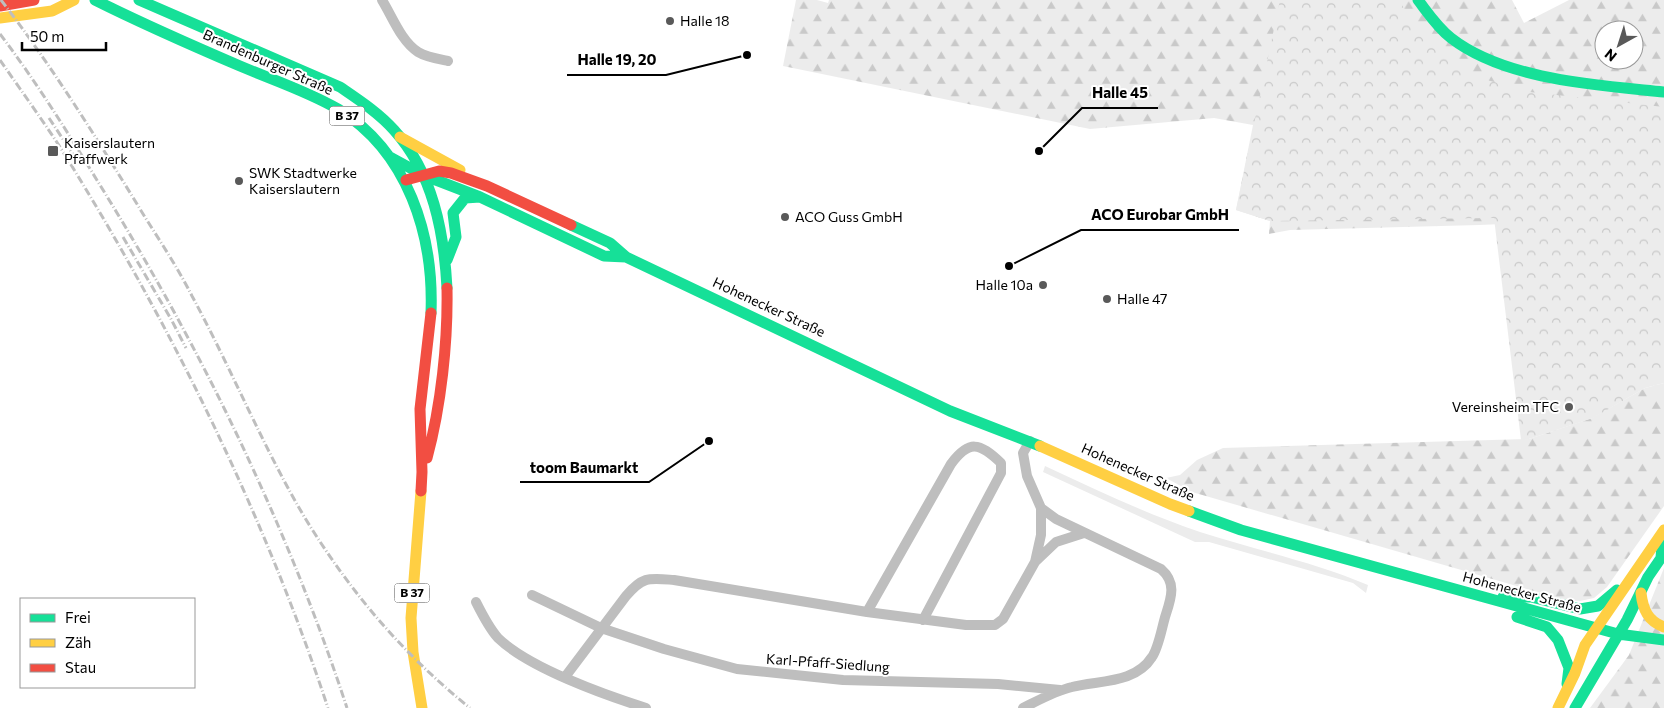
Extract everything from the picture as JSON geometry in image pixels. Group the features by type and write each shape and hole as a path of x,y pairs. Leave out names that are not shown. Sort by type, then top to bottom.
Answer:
{"main road":[{"path":"0,6 34,0"},
{"path":"0,18 52,11 74,0"},
{"name":"Brandenburger Straße","path":"95,0 324,102 348,116 373,136 406,180 418,209 424,231 430,266 431,297 430,330 420,420 422,477 414,557 411,621 422,708"},
{"name":"Brandenburger Straße","path":"138,0 340,87 361,100 400,137 423,175 439,218 447,260 447,329 435,417 422,477"},
{"path":"1418,0 1427,14 1447,35 1468,50 1490,62 1532,75 1664,92"},
{"name":"Hohenecker Straße","path":"400,137 470,174 487,186"},
{"path":"390,157 423,175"},
{"name":"Hohenecker Straße","path":"423,175 439,171 451,171 487,186 610,243 626,257 950,411 1030,441 1170,504 1208,519 1241,530 1618,634 1664,640"},
{"path":"406,180 423,175"},
{"name":"Hohenecker Straße","path":"423,175 480,197 604,256 626,257"},
{"path":"447,260 456,238 453,214 465,198 480,197"},
{"path":"1558,708 1567,693 1585,646 1663,531"},
{"path":"1575,708 1641,593 1648,577 1661,558 1663,531"},
{"path":"1484,598 1531,597 1580,609 1598,606 1630,579"},
{"path":"1641,593 1643,608 1648,618 1664,628"},
{"path":"1484,598 1506,613 1547,627 1558,640 1569,668 1567,693"}],"street":[{"path":"382,0 401,32 416,51 448,61"},
{"path":"566,677 634,586 647,578 674,580 923,620 966,625 995,625 1003,620 1035,562 1041,535 1041,508 1024,467 1023,453 1030,441"},
{"path":"867,612 950,464 967,447 977,447 992,454 1001,463 1001,473 923,620"},
{"name":"Karl-Pfaff-Siedlung","path":"1023,708 1060,690 1121,678 1133,674 1144,666 1153,656 1170,604 1172,589 1168,576 1161,569 1056,520 1041,508"},
{"path":"1035,562 1056,542 1084,534"},
{"name":"Karl-Pfaff-Siedlung","path":"532,595 601,628 664,649 737,669 843,680 998,684 1060,690"},
{"path":"476,602 484,619 497,637 509,646 550,671 646,708"}],"green space":[{"path":"796,0 817,0 828,3 829,0 1512,0 1524,23 1569,0 1664,0 1664,217 1479,225 1290,230 1269,234 1270,221 1236,210 1253,125 1214,118 1090,129 783,66"},
{"path":"1280,0 1399,0 1418,32 1446,58 1480,78 1530,92 1664,107 1664,383 1645,388 1593,418 1521,440 1494,218 1270,221 1236,210"},
{"path":"1664,383 1664,506 1607,587 1594,598 1580,601 1565,600 1192,492 1166,478 1180,475 1197,460 1223,448 1529,439 1592,418 1645,388"},
{"path":"1045,466 1180,525 1348,577 1368,585 1366,593 1353,583 1209,542 1195,542 1043,472"},
{"path":"1664,568 1664,708 1590,708 1629,655"}],"railway":[{"path":"1,0 72,100 179,272 275,463 305,518 359,597 422,666 470,708"},
{"path":"0,34 44,96 111,203 147,263 213,386 272,512 324,642 347,708"},
{"path":"0,60 60,147 139,281 176,350 244,490 274,562 328,708"},
{"path":"49,118 78,162"},
{"path":"123,237 186,348"}],"traffic: fast":[{"path":"95,0 185,42 314,97 338,109 362,127 382,148 399,172 412,198 428,254 431,313"},
{"path":"139,0 340,87 382,118 407,147 427,184 439,225 447,288"},
{"path":"1418,0 1437,25 1451,38 1473,52 1498,63 1524,72 1581,83 1664,92"},
{"path":"390,157 423,175 480,197 604,256 626,257"},
{"path":"447,260 456,237 453,213 465,198 480,197"},
{"path":"571,225 610,243 626,257 950,411 1040,446"},
{"path":"1189,511 1241,530 1618,634 1664,640"},
{"path":"1575,708 1627,620 1648,577 1661,558 1663,533"},
{"path":"1503,597 1531,597 1580,609 1598,606 1617,590"},
{"path":"1517,617 1547,627 1558,640 1569,668 1567,684"}],"traffic: slow":[{"path":"0,18 52,11 74,0"},
{"path":"400,137 460,170"},
{"path":"1040,446 1189,511"},
{"path":"421,491 411,618 413,652 422,708"},
{"path":"1558,708 1575,673 1585,645 1664,530"},
{"path":"1641,593 1647,614 1654,622 1664,627"}],"traffic: jam":[{"path":"0,6 34,0"},
{"path":"406,180 439,171 451,173 487,186 571,225"},
{"path":"427,458 443,374 447,288"},
{"path":"421,491 420,409 431,313"}],"place":[{"name":"Halle 18","path":"670,21"},
{"name":"Halle 19, 20","path":"747,55"},
{"name":"Kaiserslautern Pfaffwerk","path":"53,151"},
{"name":"Halle 45","path":"1039,151"},
{"name":"SWK Stadtwerke Kaiserslautern","path":"239,181"},
{"name":"ACO Guss GmbH","path":"785,217"},
{"name":"ACO Eurobar GmbH","path":"1009,266"},
{"name":"Halle 10a","path":"1043,285"},
{"name":"Halle 47","path":"1107,299"},
{"name":"Vereinsheim TFC","path":"1569,407"},
{"name":"toom Baumarkt","path":"709,441"}]}
